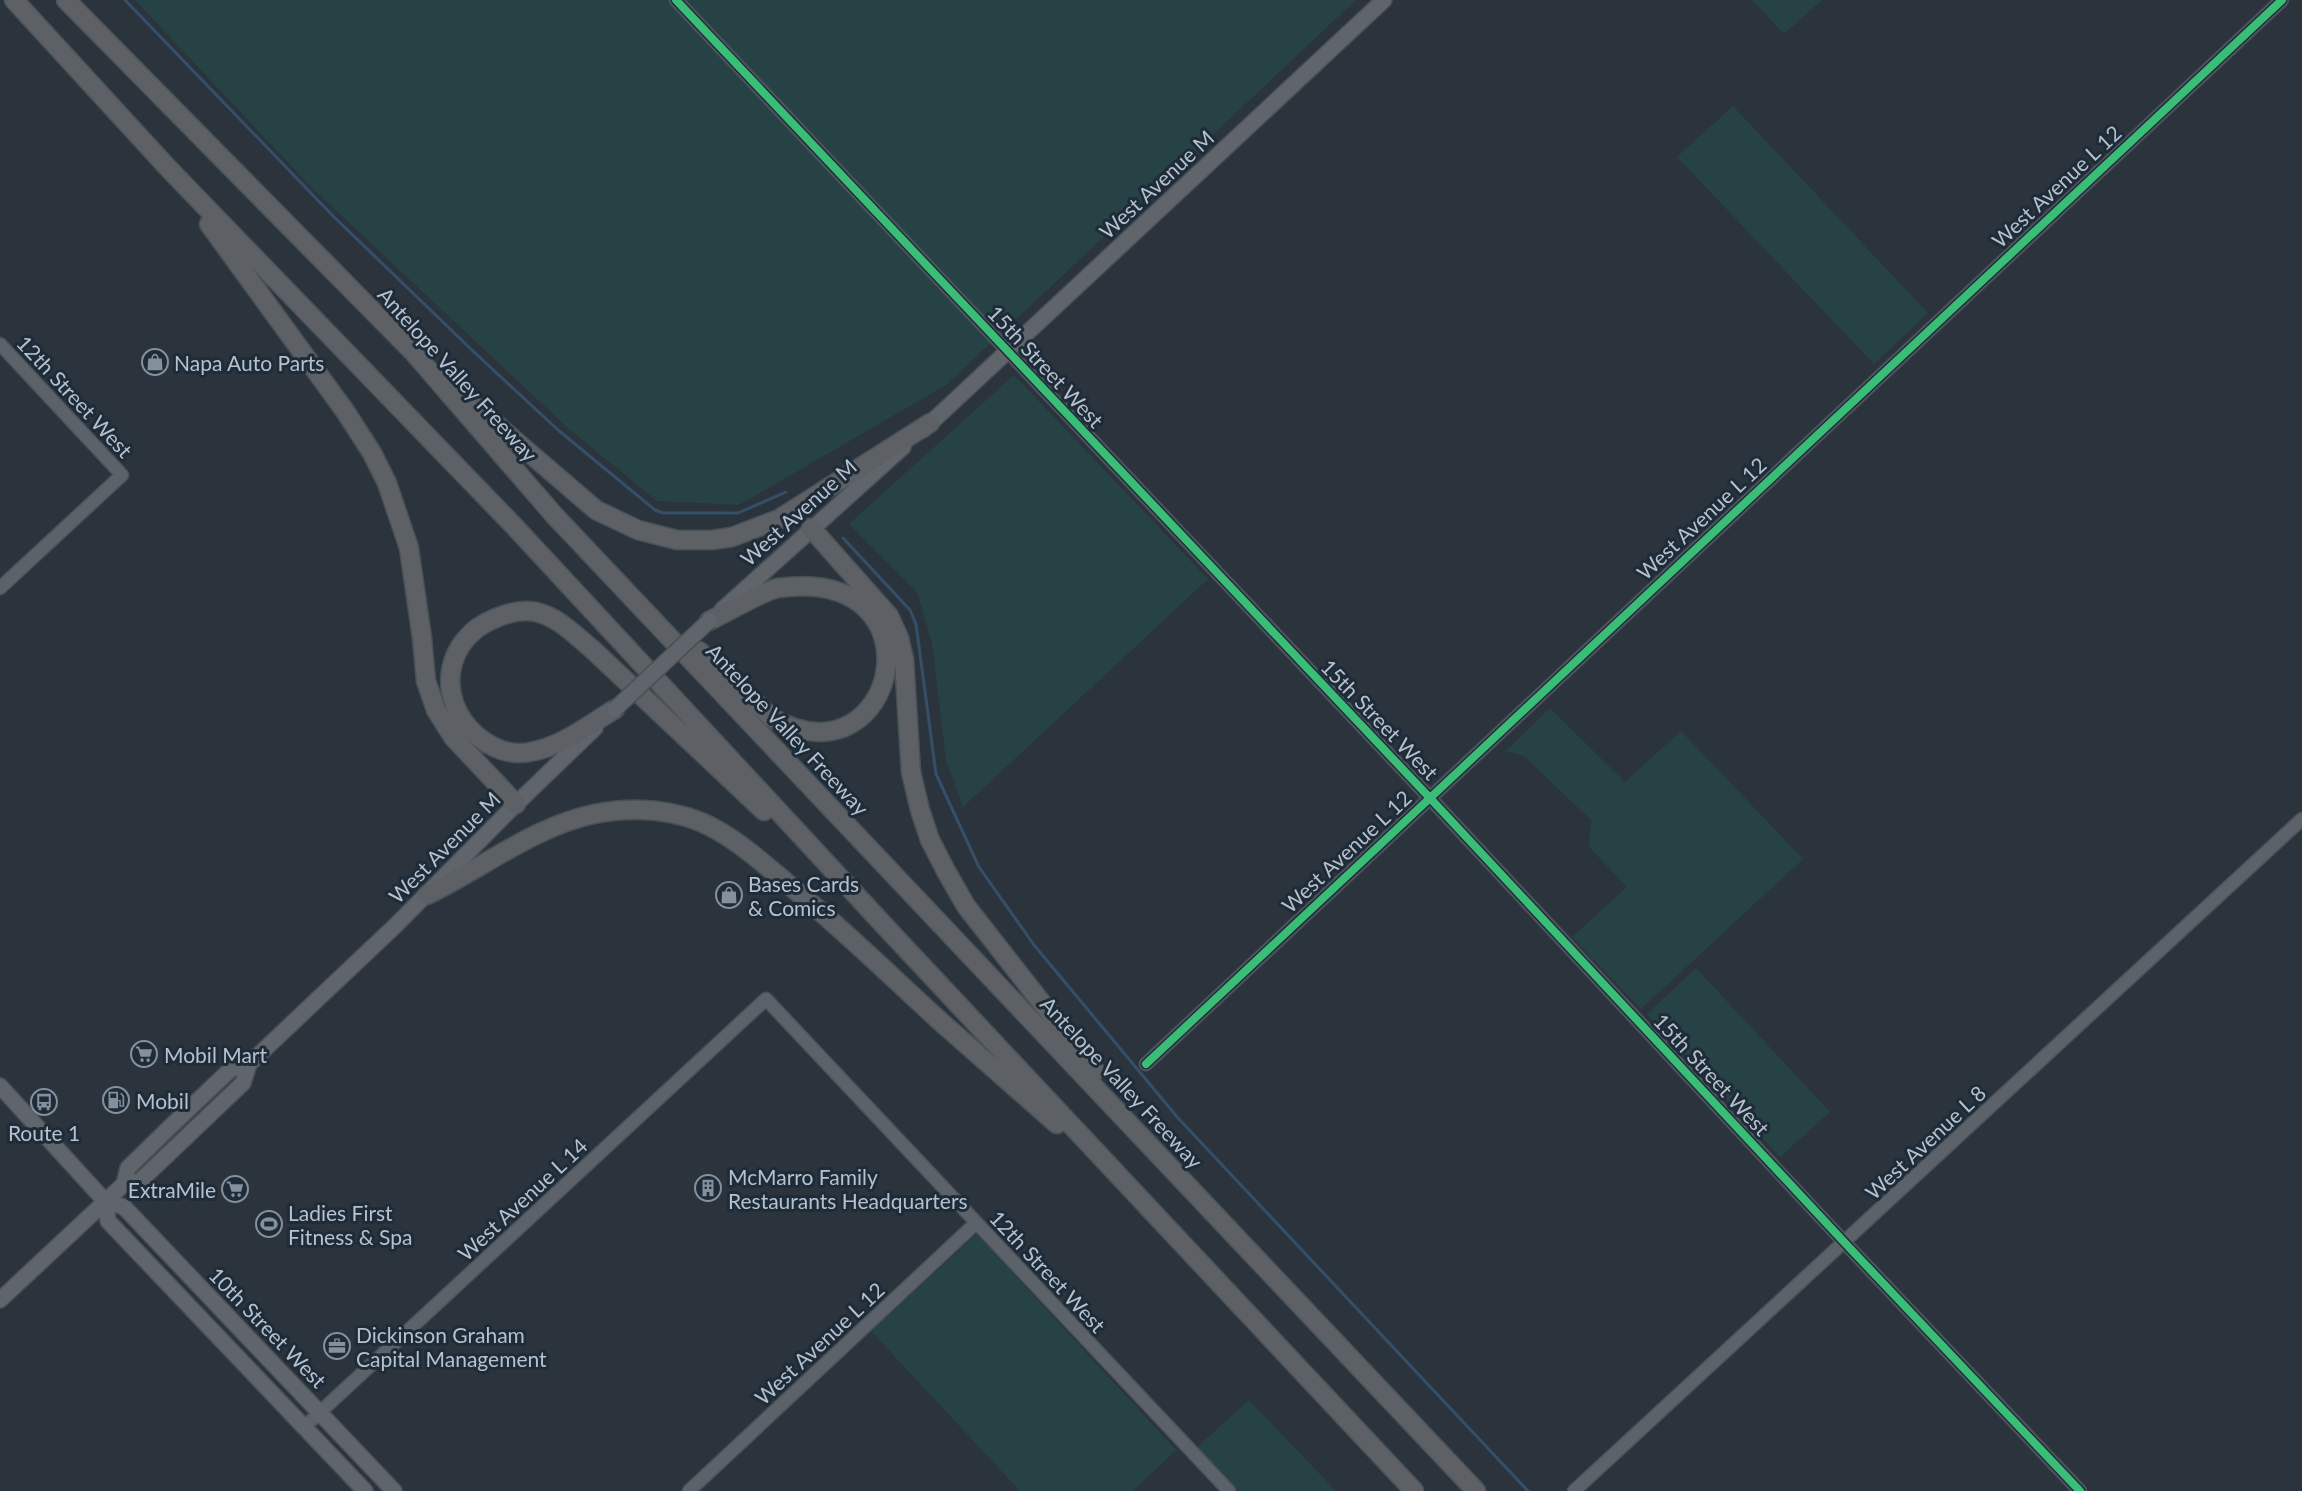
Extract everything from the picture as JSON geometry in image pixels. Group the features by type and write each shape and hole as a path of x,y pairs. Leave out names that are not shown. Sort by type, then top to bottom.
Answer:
{"highway":[{"path":"14,0 169,169 515,526 871,911 1414,1491"},
{"name":"Antelope Valley Freeway","path":"66,0 414,353 554,515 1476,1491"},
{"path":"169,169 345,411 372,453 391,494 409,548 426,681 436,711 453,737 516,804"},
{"path":"414,353 596,510 638,530 677,540 712,540 732,537 779,519 930,423"},
{"path":"554,515 762,711 783,724 806,732 833,730 859,718 880,693 885,679 887,650 883,634 875,618 852,598 835,591 816,588 776,588 709,621"},
{"path":"811,528 889,616 899,638 904,659 911,772 927,830 946,871 966,906 1093,1068 1112,1104"},
{"path":"615,709 550,748 528,753 505,752 486,744 466,726 456,710 450,681 457,651 468,635 481,623 509,612 535,612 564,625 871,911"},
{"path":"427,895 459,880 537,834 592,814 637,809 660,811 702,823 745,849 849,935 940,1021 1142,1201"}],"main road":[{"name":"West Avenue M","path":"0,1300 124,1184 128,1168 171,1125 231,1069 249,1064 427,895 516,804 615,709 811,528 1008,352 1384,0"},
{"name":"10th Street West","path":"0,1086 105,1201 124,1207 394,1491"},
{"name":"10th Street West","path":"105,1201 108,1221 365,1491"}],"street":[{"name":"15th Street West","path":"676,0 1429,796 1845,1243 2080,1491"},
{"name":"West Avenue L 12","path":"1146,1064 1429,796 2282,0"},
{"name":"12th Street West","path":"0,344 122,475 0,588"},
{"name":"West Avenue L 8","path":"1574,1491 2302,819"},
{"name":"12th Street West","path":"766,999 1229,1491"},
{"name":"West Avenue L 14","path":"304,1427 766,999"},
{"name":"West Avenue L 12","path":"689,1491 976,1223"}],"green space":[{"path":"135,0 1356,0 946,385 739,505 657,501 569,429 310,186"},
{"path":"1752,0 1822,0 1784,34"},
{"path":"1733,106 1928,313 1874,364 1677,157"},
{"path":"1014,375 1208,579 963,807 946,760 932,643 917,592 849,524"},
{"path":"1550,708 1625,782 1681,731 1803,859 1641,1009 1572,937 1627,887 1589,847 1591,820 1524,756 1506,751"},
{"path":"1696,968 1830,1112 1780,1157 1647,1014"},
{"path":"977,1234 1176,1450 1133,1491 1020,1491 871,1331"},
{"path":"1249,1400 1336,1491 1238,1491 1196,1448"}],"waterway":[{"path":"125,0 333,216 474,352 558,430 655,510 663,513 738,513 786,492"},
{"path":"843,538 910,610 916,624 936,774 979,867 1034,945 1178,1118 1528,1491"}],"cycle path":[{"path":"676,0 1429,797 2080,1491"},
{"path":"1146,1064 2282,0"}],"place":[{"name":"Napa Auto Parts","path":"155,362"},
{"name":"Bases Cards & Comics","path":"729,895"},
{"name":"Mobil Mart","path":"144,1054"},
{"name":"Mobil","path":"116,1100"},
{"name":"Route 1","path":"44,1102"},
{"name":"McMarro Family Restaurants Headquarters","path":"708,1188"},
{"name":"ExtraMile","path":"235,1189"},
{"name":"Ladies First Fitness & Spa","path":"269,1224"},
{"name":"Dickinson Graham Capital Management","path":"337,1346"}]}
